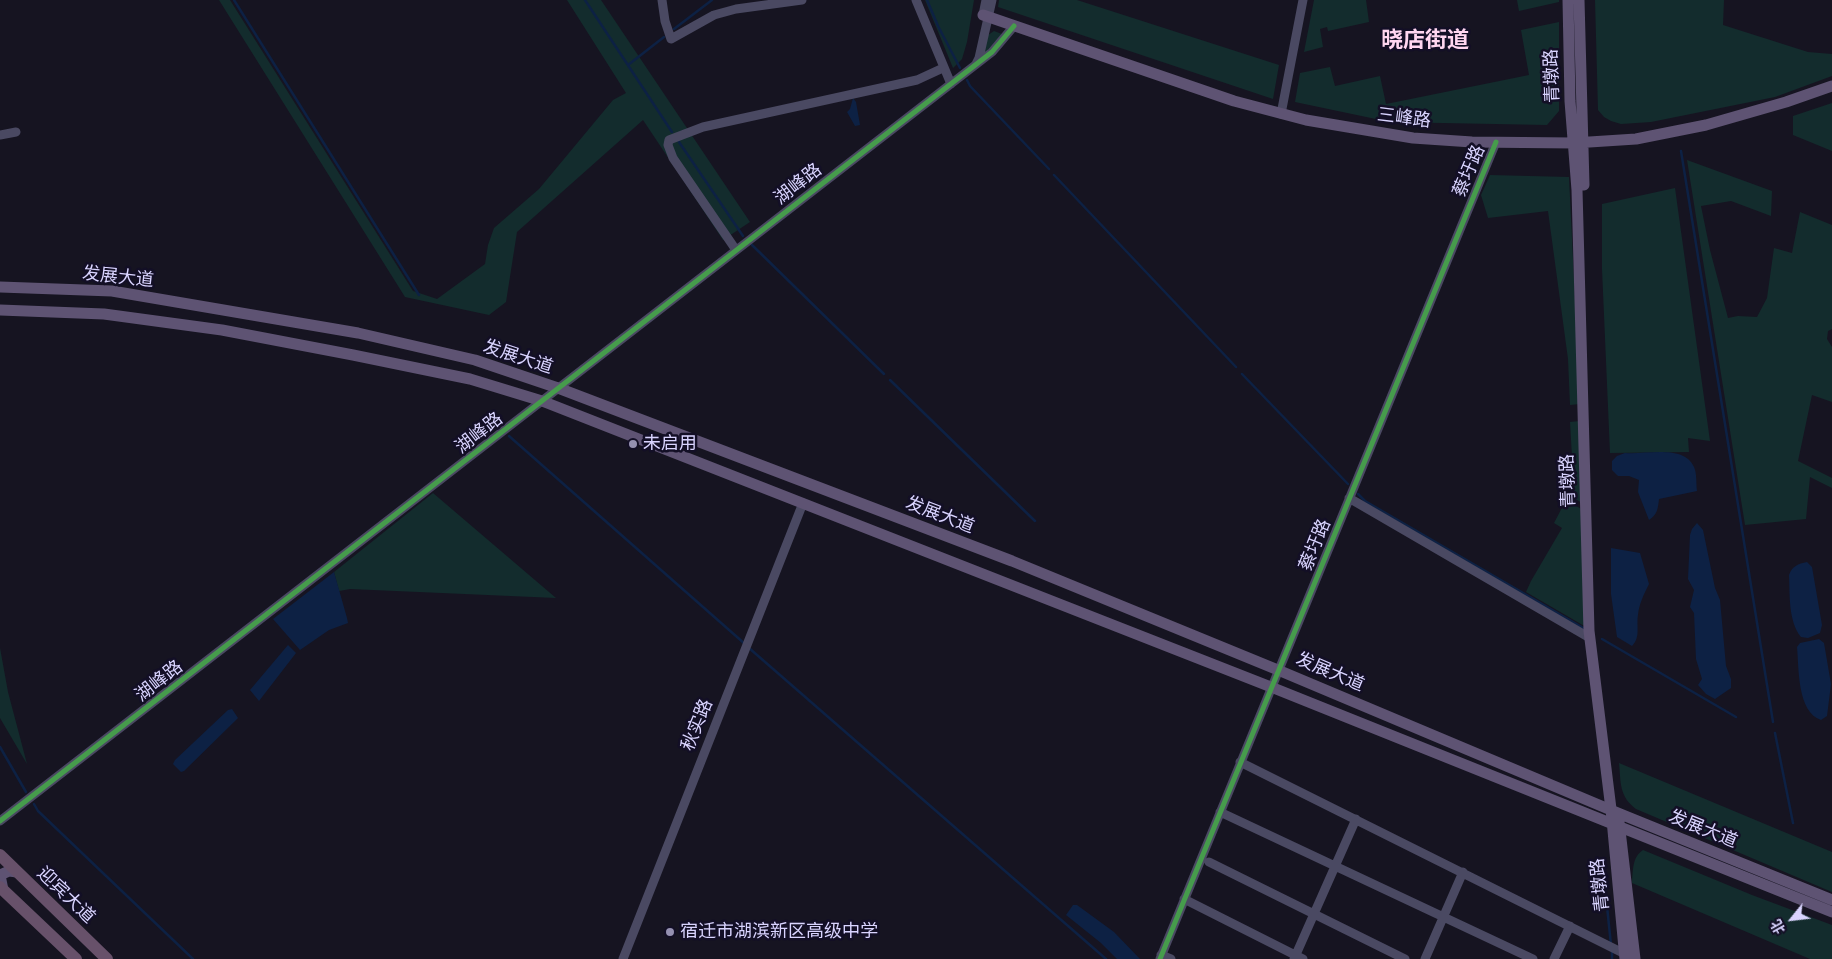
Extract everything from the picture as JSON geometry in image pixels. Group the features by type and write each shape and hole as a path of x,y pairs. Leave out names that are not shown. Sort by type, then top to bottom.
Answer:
{"highway":[{"name":"迎宾大道","path":"0,855 107,959"},
{"path":"2,889 76,959"}],"main road":[{"name":"青墩路","path":"1568,0 1570,101 1578,143 1597,626 1614,811"},
{"name":"青墩路","path":"1579,0 1577,190 1590,638 1616,826 1621,953"},
{"name":"三峰路","path":"986,16 1234,101 1324,124 1413,138 1578,143 1636,139 1690,128 1786,102 1832,86"},
{"name":"发展大道","path":"0,287 112,291 358,333 474,360 558,388 1012,561 1832,900"},
{"name":"发展大道","path":"0,310 104,314 222,330 470,379 542,401 1271,687 1832,912"},
{"path":"2,889 0,875 9,871 17,872"}],"street":[{"path":"662,0 665,21 672,39 714,15 736,9 802,0"},
{"path":"916,0 950,84"},
{"path":"974,66 979,58 986,16 986,0"},
{"path":"986,16 992,0"},
{"path":"1281,114 1303,0"},
{"name":"湖峰路","path":"0,821 992,52 1014,26"},
{"path":"736,250 673,158 668,145 670,140 703,127 918,80 943,68"},
{"path":"0,135 16,132"},
{"name":"蔡圩路","path":"1160,957 1496,142"},
{"path":"1349,498 1590,638"},
{"name":"秋实路","path":"622,959 803,503"},
{"path":"1240,762 1621,953"},
{"path":"1220,812 1533,959"},
{"path":"1184,899 1298,958 1314,914 1356,819"},
{"path":"1209,862 1405,959"},
{"path":"1426,959 1462,872"},
{"path":"1554,959 1570,926"},
{"path":"1160,957 1171,959"}],"green space":[{"path":"219,0 230,0 413,291 437,299 485,264 488,245 494,228 539,189 613,100 626,93 567,0 601,0 750,222 723,240 643,120 517,232 506,302 489,315 405,297"},
{"path":"925,0 974,0 967,42 962,59 953,68"},
{"path":"999,0 1077,0 1279,65 1273,99 998,7"},
{"path":"1314,0 1366,0 1369,22 1328,31 1327,27 1320,29 1323,47 1304,52"},
{"path":"1517,0 1559,0 1559,2 1519,11"},
{"path":"1595,0 1724,0 1723,25 1808,52 1832,54 1832,76 1775,97 1651,122 1621,124 1611,121 1598,110"},
{"path":"1559,22 1559,111 1547,125 1390,122 1295,102 1300,73 1330,67 1335,86 1380,76 1386,104 1529,75 1521,30"},
{"path":"994,31 1002,34 983,55 988,35"},
{"path":"1832,103 1832,151 1793,135 1793,116"},
{"path":"1687,160 1772,191 1771,216 1731,201 1701,206 1710,250 1728,318 1738,316 1757,317 1767,298 1774,248 1792,253 1800,212 1832,225 1832,329 1828,331 1827,339 1832,347 1832,402 1812,395 1798,461 1832,478 1832,488 1810,477 1806,519 1745,525"},
{"path":"1490,175 1569,177 1580,404 1570,405 1568,359 1548,211 1488,218 1481,195"},
{"path":"1675,188 1710,441 1688,438 1689,452 1610,453 1602,269 1602,204"},
{"path":"1580,421 1582,503 1569,495 1573,486 1559,478 1572,457 1570,422"},
{"path":"433,493 556,598 350,589 339,591 334,572"},
{"path":"1566,500 1583,510 1586,627 1526,592 1562,528 1554,523"},
{"path":"0,648 8,692 27,764 0,718"},
{"path":"1619,763 1832,852 1832,892 1636,809 1626,799 1622,789"},
{"path":"1643,850 1752,895 1832,925 1832,959 1810,959 1632,883 1635,860"}],"water":[{"path":"853,98 856,102 860,125 855,126 847,112 850,109"},
{"path":"1663,452 1682,455 1694,467 1697,491 1659,499 1657,511 1649,520 1638,492 1639,480 1629,476 1618,476 1612,470 1612,461 1617,456 1625,453"},
{"path":"1697,523 1703,530 1715,588 1720,600 1726,666 1731,679 1731,688 1715,699 1706,694 1698,685 1702,679 1696,659 1694,613 1690,607 1694,590 1688,579 1690,535"},
{"path":"1611,548 1640,553 1649,584 1639,607 1637,635 1632,646 1617,637 1611,594"},
{"path":"1807,562 1812,567 1822,625 1820,633 1808,638 1801,637 1794,623 1790,607 1789,575 1796,566"},
{"path":"334,572 348,623 329,630 300,650 273,619"},
{"path":"1819,639 1824,643 1831,684 1827,716 1821,720 1807,708 1803,699 1797,647 1800,643"},
{"path":"288,645 296,653 259,701 250,690"},
{"path":"232,709 238,718 181,772 173,764 175,760 228,710"},
{"path":"1073,905 1077,905 1114,932 1140,959 1117,959 1101,943 1066,915"}],"waterway":[{"path":"234,0 419,295"},
{"path":"585,0 672,132"},
{"path":"674,29 712,0"},
{"path":"927,0 960,68"},
{"path":"628,65 664,37"},
{"path":"967,80 970,86 1049,169"},
{"path":"679,142 743,236"},
{"path":"1681,151 1773,722"},
{"path":"1054,175 1236,367"},
{"path":"752,245 884,374"},
{"path":"1242,374 1348,484"},
{"path":"890,380 1035,521"},
{"path":"509,436 745,644"},
{"path":"1358,494 1365,501 1585,629"},
{"path":"1602,639 1736,717"},
{"path":"749,648 1106,959"},
{"path":"1775,733 1793,823"},
{"path":"0,747 26,792"},
{"path":"34,804 38,811 193,959"},
{"path":"1604,877 1611,945"},
{"path":"1612,951 1612,959"}],"cycle path":[{"path":"0,821 992,52 1014,26"},
{"path":"1160,959 1496,142"}],"place":[{"name":"未启用","path":"633,444"},
{"name":"宿迁市湖滨新区高级中学","path":"670,932"}],"district":[{"name":"晓店街道","path":"1425,40"}]}
